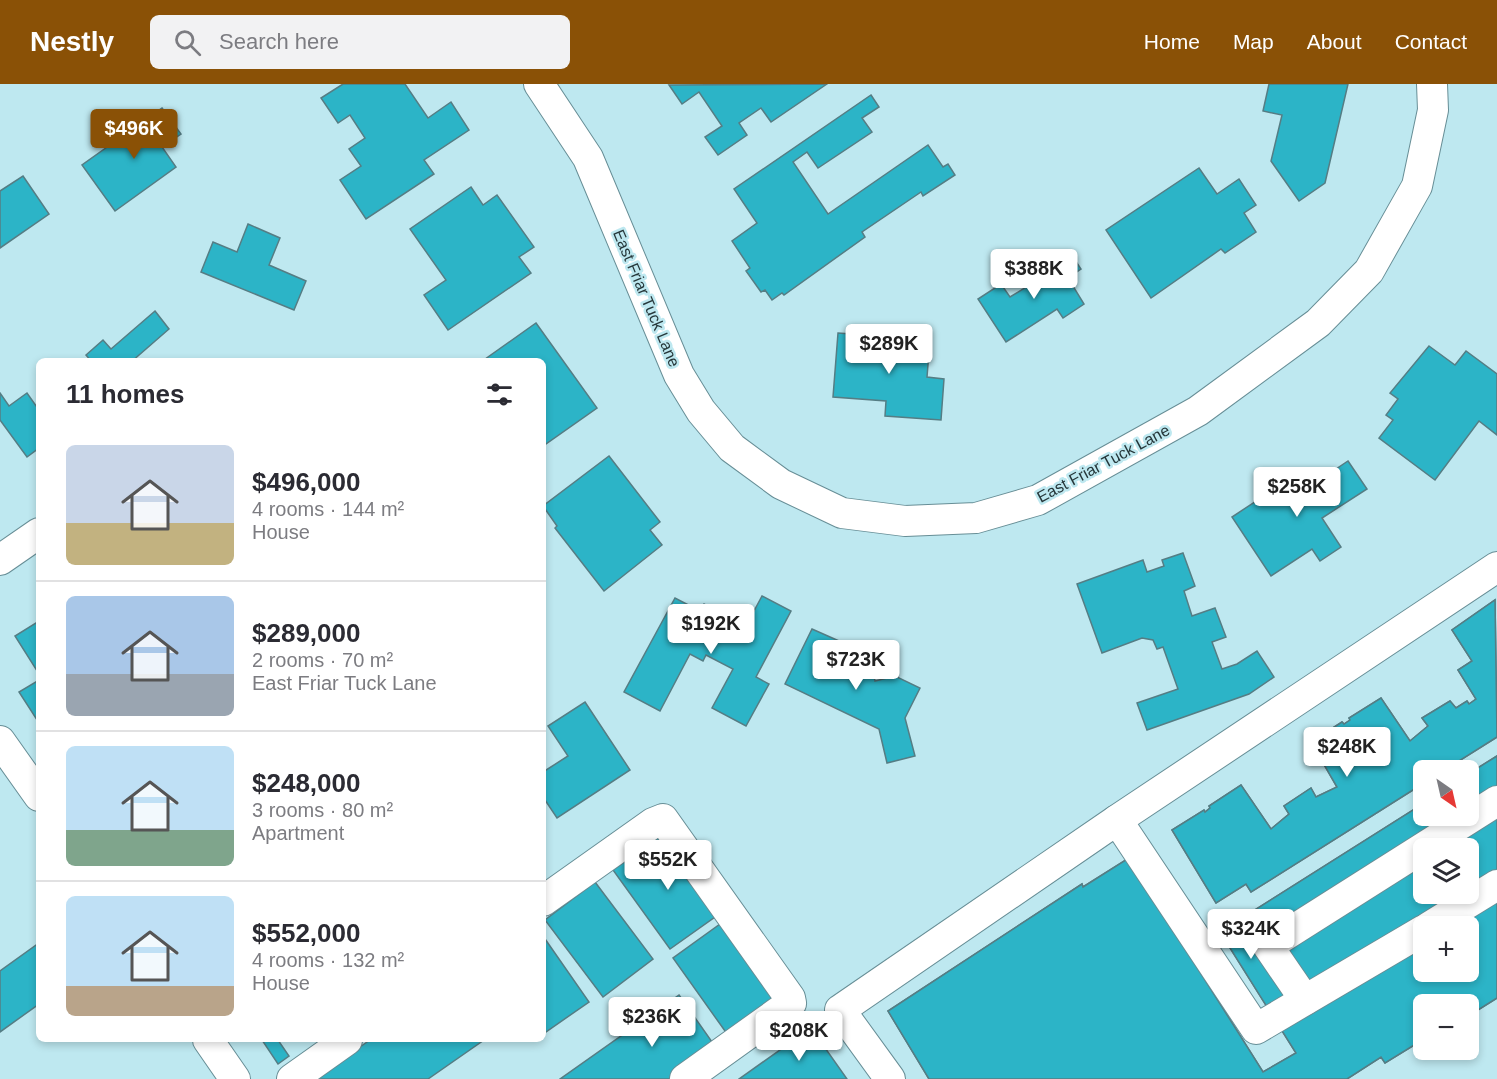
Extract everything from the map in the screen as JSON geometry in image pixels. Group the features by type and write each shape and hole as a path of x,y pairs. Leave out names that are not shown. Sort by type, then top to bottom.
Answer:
{"street":[{"name":"East Friar Tuck Lane","path":"539,84 588,158 679,375 701,411 740,454 781,484 842,513 905,521 976,518 1038,500 1198,411 1318,323 1369,271 1417,186 1433,110 1432,84"},
{"path":"0,560 36,535"},
{"path":"890,1079 840,1010 1117,820 1497,567"},
{"path":"0,741 36,792"},
{"path":"1305,1000 1268,946 1497,801"},
{"path":"546,899 663,819 790,998 791,1003 685,1079"},
{"path":"1117,820 1256,1029 1413,936"},
{"path":"1447,916 1497,885"},
{"path":"209,1042 235,1079"},
{"path":"292,1079 344,1042"}],"building":[{"path":"343,84 405,84 428,118 451,102 469,130 424,160 434,174 366,219 340,180 361,166 349,149 365,138 350,115 338,123 321,98"},
{"path":"827,84 771,122 761,108 739,123 747,135 718,155 705,137 722,126 699,92 682,104 669,85"},
{"path":"1269,84 1348,84 1325,183 1299,201 1271,161 1282,115 1263,111"},
{"path":"871,95 879,107 862,118 872,132 818,168 807,152 793,162 828,214 928,145 943,167 948,164 955,175 923,196 921,192 862,232 865,237 784,295 782,293 772,300 765,290 761,292 746,271 750,268 732,241 757,223 734,189"},
{"path":"162,108 181,134 162,147 176,167 115,211 82,165"},
{"path":"1199,168 1217,194 1239,179 1256,205 1244,213 1256,232 1225,253 1221,249 1151,298 1106,230"},
{"path":"23,176 49,214 0,248 0,191"},
{"path":"471,187 483,205 497,195 534,247 519,257 531,273 448,330 424,295 446,280 410,229"},
{"path":"248,224 280,238 269,265 306,281 294,310 201,272 213,242 237,252"},
{"path":"1069,251 1081,269 1068,278 1084,304 1063,318 1057,309 1006,342 978,299 1001,284 1010,297 1057,268 1052,261"},
{"path":"155,311 169,329 136,358 89,358 86,355 103,340 111,349"},
{"path":"536,323 597,408 546,444 546,358 487,358"},
{"path":"838,333 930,340 927,377 944,379 941,420 885,416 886,401 833,397"},
{"path":"1429,346 1455,365 1466,351 1497,374 1497,435 1479,421 1435,480 1379,438 1393,420 1386,415 1398,399 1390,393"},
{"path":"0,393 9,406 27,393 36,406 36,450 27,457 0,420"},
{"path":"609,456 660,522 650,530 662,545 604,591 555,528 557,526 546,510 546,504"},
{"path":"1348,461 1367,489 1322,518 1341,547 1320,561 1312,549 1271,576 1232,517 1294,476 1303,491"},
{"path":"1183,553 1195,586 1184,591 1192,616 1215,608 1226,637 1212,642 1222,669 1237,664 1257,651 1274,677 1249,694 1147,730 1137,703 1178,689 1163,647 1157,649 1153,640 1142,638 1102,653 1077,584 1143,560 1147,572 1164,566 1162,560"},
{"path":"762,596 791,611 756,677 769,684 746,726 712,708 733,669 706,655 703,661 690,654 660,711 624,692 675,598 700,611 704,604 746,626"},
{"path":"1495,600 1497,737 1460,760 1413,760 1413,790 1251,892 1246,884 1216,903 1172,830 1204,810 1205,812 1210,808 1209,806 1241,785 1271,829 1289,814 1284,806 1311,788 1316,797 1337,787 1311,742 1342,722 1344,724 1350,720 1349,718 1381,698 1410,741 1428,726 1422,718 1450,701 1456,708 1467,701 1469,704 1476,699 1458,670 1472,661 1452,630"},
{"path":"1495,600 1497,737 1460,760 1413,760 1413,790 1251,892 1246,884 1216,903 1172,830 1204,810 1205,812 1210,808 1209,806 1241,785 1271,829 1289,814 1284,806 1311,788 1316,797 1337,787 1311,742 1342,722 1344,724 1350,720 1349,718 1381,698 1410,741 1428,726 1422,718 1450,701 1456,708 1467,701 1469,704 1476,699 1458,670 1472,661 1452,630"},
{"path":"36,623 36,669 15,636"},
{"path":"812,629 846,644 848,655 872,666 875,681 895,676 920,688 905,718 915,756 887,763 879,729 785,684"},
{"path":"36,682 36,718 19,692"},
{"path":"585,702 630,770 557,818 546,802 546,770 568,756 548,726"},
{"path":"1497,756 1497,998 1479,1009 1479,994 1413,994 1413,1046 1385,1063 1381,1057 1347,1079 1119,1079 1164,1053 1169,1061 1190,1051 1174,1026 1169,1030 1160,1016 1138,978 1142,975 1127,950 1119,955 1123,960 1098,976 1101,981 1090,990 1050,1014 1047,1008 1023,1024 1021,1020 1001,1031 1016,1054 1020,1051 1039,1079 929,1079 888,1011 1082,884 1083,887 1132,856 1149,891 1263,1072 1296,1053 1220,932 1413,810 1413,826 1479,826 1479,767"},
{"path":"1497,756 1497,998 1479,1009 1479,994 1413,994 1413,1046 1385,1063 1381,1057 1347,1079 929,1079 888,1011 1082,884 1083,887 1132,856 1149,891 1263,1072 1296,1053 1220,932 1413,810 1413,826 1479,826 1479,767"},
{"path":"665,833 722,912 670,949 613,870"},
{"path":"595,882 653,959 603,997 546,919"},
{"path":"727,919 784,1000 730,1038 673,958"},
{"path":"546,940 589,1002 546,1032"},
{"path":"36,945 36,1006 0,1032 0,971"},
{"path":"679,995 717,1049 675,1079 560,1079"},
{"path":"811,1028 847,1079 739,1079"},
{"path":"263,1042 279,1042 289,1056 278,1064"},
{"path":"367,1042 481,1042 428,1079 314,1079"}]}
